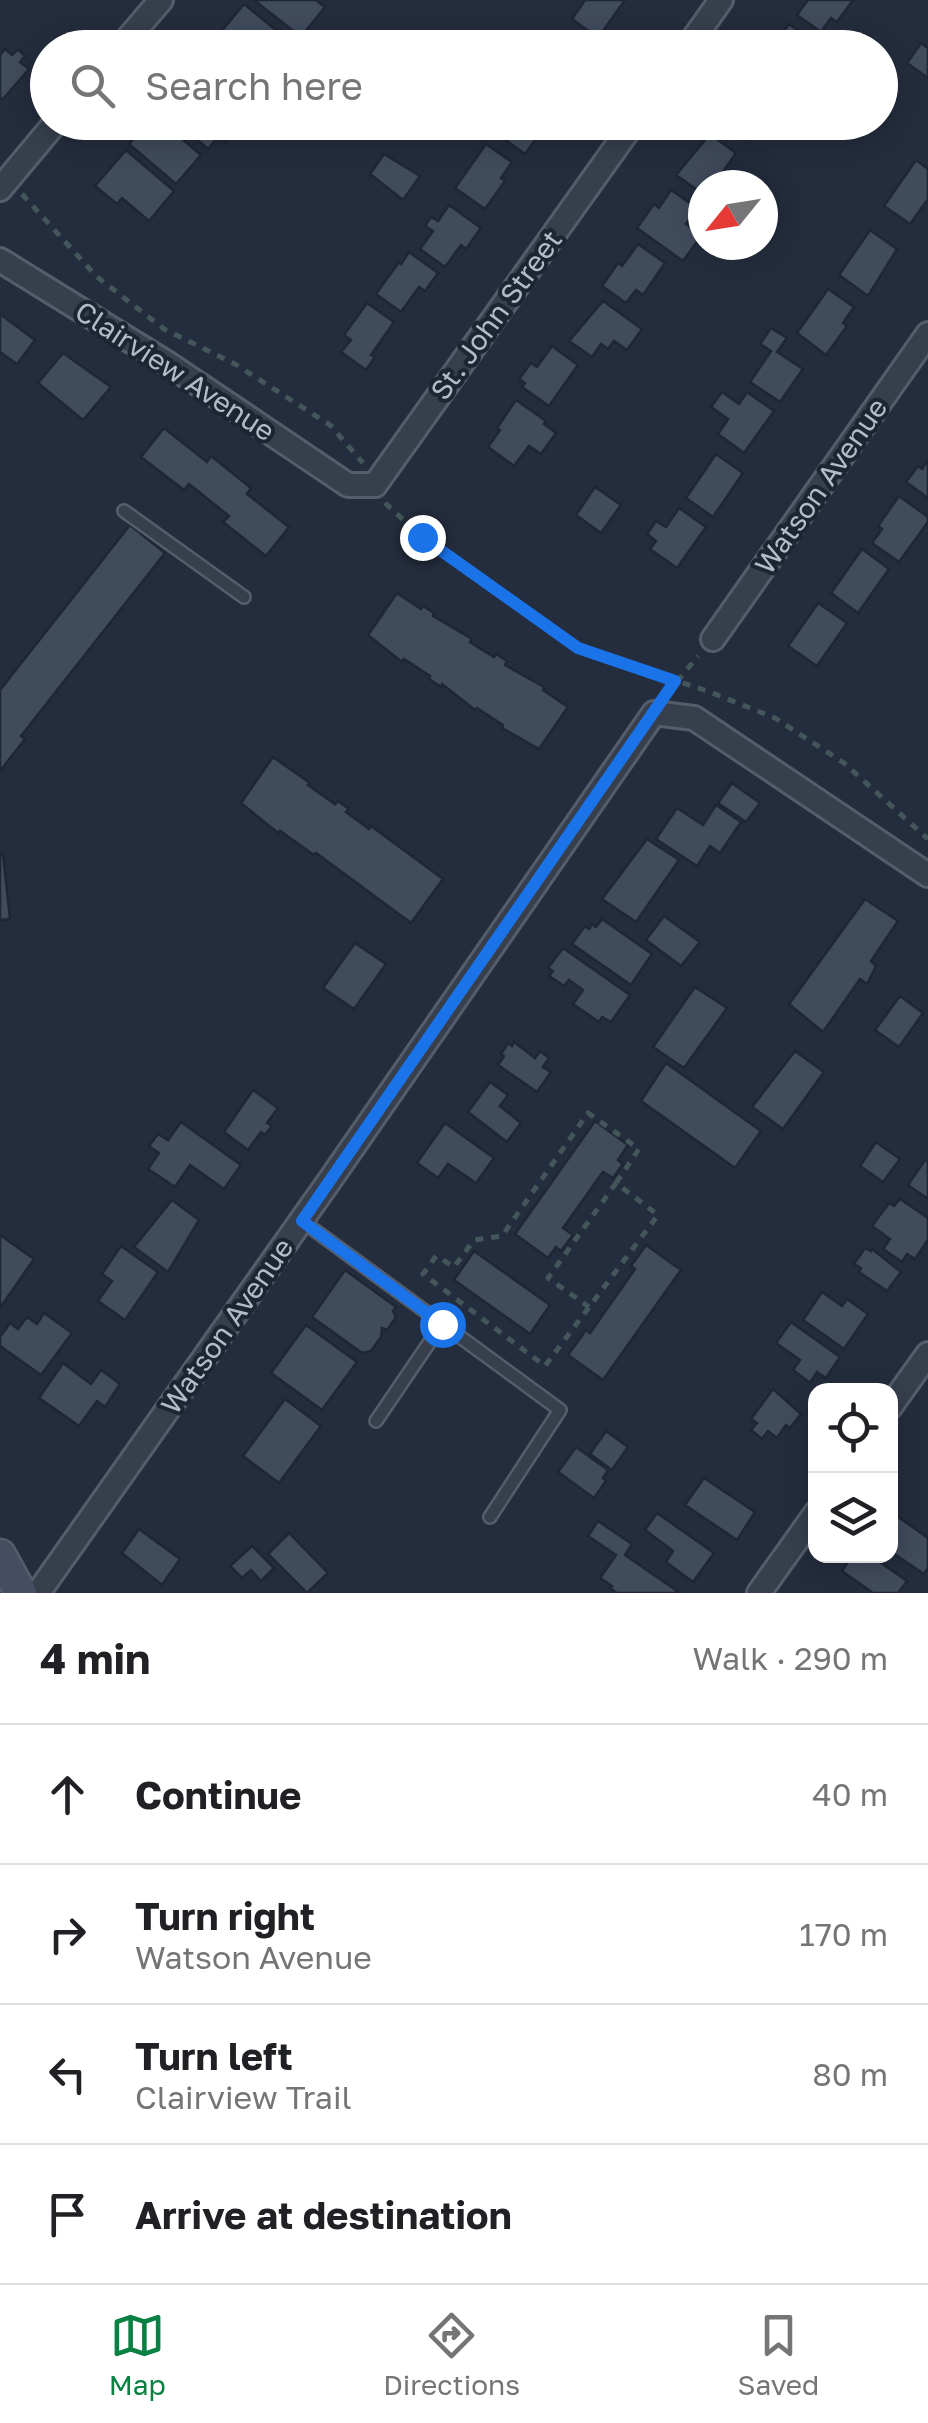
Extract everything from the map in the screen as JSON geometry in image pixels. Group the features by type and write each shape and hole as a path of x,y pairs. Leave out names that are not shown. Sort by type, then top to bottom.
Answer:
{"main road":[{"path":"0,1556 21,1593"}],"street":[{"path":"135,30 161,0"},
{"path":"700,30 721,0"},
{"path":"7,187 42,140"},
{"name":"St. John Street","path":"348,485 375,484 621,140"},
{"name":"Clairview Avenue","path":"0,260 170,366 348,485"},
{"name":"Watson Avenue","path":"714,639 928,334"},
{"path":"654,713 694,718 928,875"},
{"name":"Watson Avenue","path":"38,1593 654,713"},
{"path":"898,1396 928,1354"},
{"path":"759,1593 808,1524"}],"lane":[{"path":"124,511 244,597"},
{"path":"302,1221 560,1410 490,1517"},
{"path":"376,1421 442,1324"}],"path":[{"path":"7,187 110,287 164,330 234,364 330,425 360,458"},
{"path":"385,503 422,537 578,648 775,718 844,763 926,835"},
{"path":"654,713 675,681 714,639"},
{"path":"589,1307 548,1278 639,1149 588,1113 502,1236 474,1240 454,1268 439,1258 423,1274 544,1366 589,1307 658,1216 616,1184"}],"building":[{"path":"254,0 316,0 325,7 307,30 292,30"},
{"path":"585,0 625,0 604,30 587,30 572,19"},
{"path":"808,0 853,0 837,22 831,18 822,30 797,15"},
{"path":"244,4 276,30 222,30"},
{"path":"921,43 928,48 928,78 907,63"},
{"path":"5,49 12,55 18,49 25,56 20,62 29,69 3,99 0,55"},
{"path":"132,140 183,140 201,155 176,184 129,144"},
{"path":"198,140 216,140 208,149"},
{"path":"506,140 535,140 525,154"},
{"path":"705,140 718,140 736,153 724,170 688,170 688,183 676,175"},
{"path":"486,144 512,162 501,178 505,181 485,209 455,188"},
{"path":"126,150 174,191 149,221 122,198 117,204 95,186"},
{"path":"384,154 420,176 403,200 370,174"},
{"path":"916,160 928,169 928,199 910,224 884,206"},
{"path":"671,190 688,202 688,254 683,261 637,228 654,204 659,208"},
{"path":"449,205 481,228 466,249 461,245 445,267 420,249 433,231 425,226 431,217 438,221"},
{"path":"870,230 897,249 868,296 839,275"},
{"path":"638,244 665,263 643,295 636,290 626,303 602,286"},
{"path":"409,252 438,273 425,291 419,287 401,312 376,294"},
{"path":"828,289 854,307 843,323 847,326 826,355 797,333"},
{"path":"603,301 642,329 627,350 614,341 608,349 601,344 592,357 569,341"},
{"path":"367,303 394,322 371,355 375,357 366,370 341,352 351,340 344,335"},
{"path":"0,314 35,340 17,364 0,352"},
{"path":"771,328 787,338 777,352 803,369 780,402 750,382 771,351 760,344"},
{"path":"552,346 578,365 549,406 522,387 525,383 519,379 531,363 537,367"},
{"path":"63,353 111,387 83,420 38,383"},
{"path":"722,392 739,404 747,392 774,411 744,453 718,434 728,419 711,407"},
{"path":"516,400 556,433 541,454 529,446 514,466 488,447"},
{"path":"164,428 207,462 211,456 251,488 247,494 289,527 266,556 223,522 229,516 189,484 184,490 141,457"},
{"path":"716,454 743,473 713,517 686,498"},
{"path":"928,460 928,498 906,482"},
{"path":"595,487 621,505 601,533 576,515"},
{"path":"899,496 928,517 928,522 899,562 872,543 882,529 878,526"},
{"path":"679,508 706,527 677,568 650,549 656,541 647,534 656,521 666,527"},
{"path":"130,525 165,553 21,736 25,739 0,771 0,690"},
{"path":"862,549 889,569 858,613 831,593"},
{"path":"397,593 434,613 433,616 494,657 496,654 507,661 505,665 544,687 568,707 539,749 475,710 404,659 402,662 368,635"},
{"path":"818,603 847,623 817,666 788,646"},
{"path":"273,757 443,879 411,923 316,853 278,833 241,803"},
{"path":"732,783 760,803 746,822 718,803"},
{"path":"716,805 741,822 720,853 710,846 697,866 656,839 677,808 703,825"},
{"path":"647,839 679,860 636,922 602,899"},
{"path":"0,854 10,919 0,920"},
{"path":"865,899 898,921 871,961 876,966 867,984 860,979 823,1032 789,1004"},
{"path":"664,916 700,942 681,966 646,940"},
{"path":"602,919 652,954 631,985 572,944 585,926 596,927"},
{"path":"355,943 386,964 354,1009 323,988"},
{"path":"563,948 630,995 611,1022 602,1017 599,1022 573,1004 583,990 569,980 564,986 549,976 553,971 548,968"},
{"path":"695,987 727,1008 684,1068 653,1047"},
{"path":"900,996 923,1013 899,1047 875,1030"},
{"path":"514,1042 535,1058 540,1051 549,1058 543,1067 551,1072 537,1092 498,1065 508,1043 512,1046"},
{"path":"795,1051 824,1072 783,1129 752,1107"},
{"path":"666,1063 761,1131 735,1168 641,1101"},
{"path":"490,1082 508,1095 500,1106 521,1123 507,1142 468,1112"},
{"path":"253,1090 278,1108 267,1123 272,1126 265,1135 261,1132 248,1150 224,1132"},
{"path":"595,1121 628,1145 618,1160 623,1164 613,1178 603,1172 563,1228 573,1235 561,1251 556,1247 548,1258 515,1234"},
{"path":"181,1122 241,1165 224,1189 190,1165 175,1187 148,1169 159,1153 149,1146 158,1134 168,1140"},
{"path":"445,1123 494,1158 476,1183 448,1164 438,1178 417,1163"},
{"path":"876,1142 900,1159 883,1182 860,1166"},
{"path":"925,1160 928,1162 928,1199 908,1185"},
{"path":"900,1199 928,1218 928,1240 915,1259 907,1254 902,1262 883,1249 890,1239 872,1226 889,1203 894,1206"},
{"path":"172,1200 199,1220 168,1272 134,1247"},
{"path":"0,1235 34,1259 0,1308"},
{"path":"646,1245 681,1270 603,1380 568,1355 586,1330 590,1333 635,1269 631,1266"},
{"path":"121,1246 158,1272 125,1320 98,1301 112,1281 102,1274"},
{"path":"865,1248 872,1249 901,1272 887,1291 859,1272 861,1268 854,1264"},
{"path":"474,1251 550,1305 530,1334 454,1280"},
{"path":"345,1270 396,1307 396,1317 387,1330 382,1328 371,1351 362,1353 312,1317"},
{"path":"822,1292 842,1306 847,1299 868,1314 844,1349 803,1320"},
{"path":"44,1313 72,1333 41,1375 0,1346 0,1337 10,1323 18,1329 27,1317 37,1324"},
{"path":"791,1322 840,1357 826,1378 817,1372 810,1383 793,1370 800,1360 776,1343"},
{"path":"306,1325 357,1362 322,1410 271,1373"},
{"path":"63,1363 91,1384 101,1370 120,1384 105,1407 97,1401 79,1426 39,1398"},
{"path":"773,1389 801,1414 777,1438 768,1431 762,1439 751,1430 757,1423 751,1419"},
{"path":"285,1399 321,1426 279,1483 243,1456"},
{"path":"606,1431 628,1447 612,1470 590,1454"},
{"path":"576,1447 608,1470 603,1478 606,1481 594,1498 558,1472"},
{"path":"704,1478 755,1512 737,1540 685,1505"},
{"path":"657,1513 714,1553 693,1582 666,1562 673,1551 645,1530"},
{"path":"898,1517 928,1538 928,1568 924,1574 898,1556"},
{"path":"598,1521 632,1544 625,1555 680,1593 617,1593 610,1588 600,1578 616,1555 588,1536"},
{"path":"139,1529 180,1559 162,1585 122,1553"},
{"path":"289,1533 328,1573 307,1593 268,1554"},
{"path":"252,1546 274,1568 261,1581 251,1570 242,1578 230,1566"},
{"path":"847,1563 881,1563 907,1581 898,1593 873,1593 842,1571"}],"route":[{"path":"422,537 578,648 675,681 302,1221 442,1324"}]}
